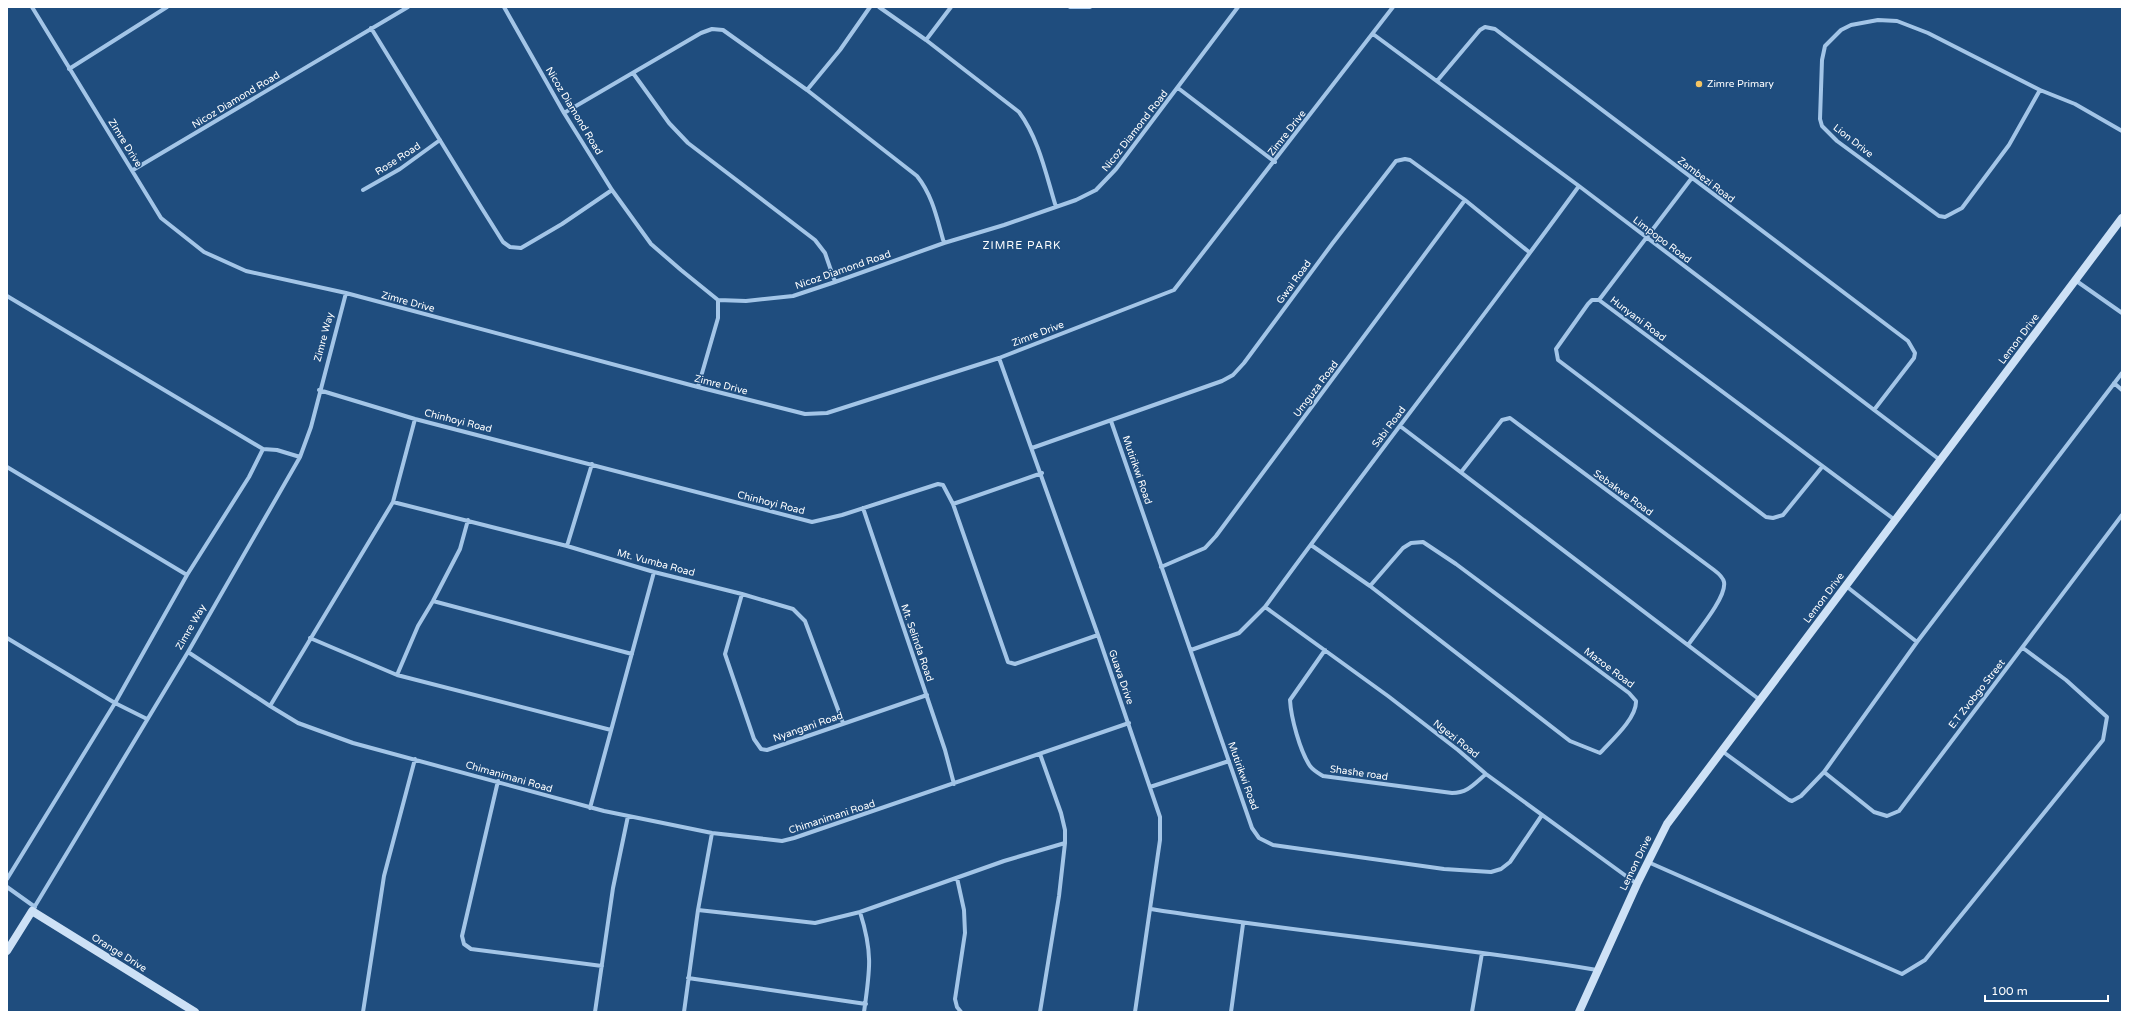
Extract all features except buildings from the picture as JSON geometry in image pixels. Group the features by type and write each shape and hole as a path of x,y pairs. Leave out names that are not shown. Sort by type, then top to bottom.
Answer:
{"street":[{"name":"Zimre Drive","path":"32,7 161,218 204,252 246,271 346,294 698,388 805,414 827,413 999,358 1174,290 1394,7"},
{"path":"69,69 167,7"},
{"name":"Nicoz Diamond Road","path":"133,170 408,7"},
{"name":"Nicoz Diamond Road","path":"504,7 564,113 612,190 651,244 718,300 746,301 793,296 944,243 1056,207 1076,200 1096,190 1178,88 1238,7"},
{"path":"807,90 840,50 870,7"},
{"path":"879,7 926,40 1019,112 1024,119 1038,151 1056,207"},
{"path":"926,40 951,7"},
{"path":"1070,7 1090,7"},
{"name":"Lion Drive","path":"2040,90 2009,145 1962,208 1945,218 1939,216 1837,141 1822,126 1820,119 1822,60 1825,46 1841,30 1851,24 1864,21 1897,21 1935,37 2040,90 2075,104 2122,132"},
{"name":"Zambezi Road","path":"1437,81 1480,30 1490,27 1908,341 1915,352 1914,358 1874,410"},
{"path":"371,28 503,242 510,247 521,248 562,224 612,190"},
{"path":"564,113 701,33 712,29 723,30 807,90 917,176 925,186 932,200 944,243"},
{"name":"Limpopo Road","path":"1373,34 1579,186 1940,460"},
{"path":"633,73 669,123 688,143 815,240 825,253 835,282"},
{"path":"1178,88 1275,162"},
{"name":"Rose Road","path":"364,190 400,169 440,140"},
{"name":"Gwai Road","path":"1032,448 1222,381 1233,375 1244,363 1332,244 1396,161 1405,159 1410,160 1466,200 1529,252"},
{"path":"1599,300 1691,179"},
{"name":"Sabi Road","path":"1191,650 1239,633 1265,607 1400,426 1484,317 1529,252 1579,186"},
{"name":"Umguza Road","path":"1162,567 1205,548 1216,536 1466,200"},
{"name":"Lemon Drive","path":"1579,1012 1637,884 1667,824 2122,218"},
{"path":"2075,280 2122,313"},
{"name":"Zimre Way","path":"7,951 34,909 188,652 300,457 311,428 346,294"},
{"path":"7,296 263,449 277,450 300,457"},
{"path":"698,388 718,318 718,300"},
{"name":"Hunyani Road","path":"1822,467 1783,514 1773,518 1766,517 1558,360 1556,349 1560,340 1588,304 1592,300 1599,300 1895,520"},
{"name":"Guava Drive","path":"999,358 1042,473 1129,723 1150,787 1161,827 1136,1012"},
{"path":"1722,751 1789,800 1792,801 1801,796 1824,772 1917,642 2122,372"},
{"path":"2114,384 2122,390"},
{"name":"Chinhoyi Road","path":"320,390 415,419 812,522 826,520 938,484 947,489 953,504 1008,662 1015,664 1098,635"},
{"name":"Sebakwe Road","path":"1462,471 1502,420 1510,418 1714,570 1723,578 1724,588 1720,599 1688,645"},
{"path":"270,706 393,502 415,419"},
{"name":"Mutirikwi Road","path":"1111,421 1254,832 1259,838 1273,846 1444,868 1491,872 1501,869 1510,862 1542,815"},
{"path":"1400,426 1462,471 1760,700"},
{"path":"7,879 115,703 187,575 249,477 263,449"},
{"path":"567,546 592,464"},
{"path":"7,467 187,575"},
{"path":"953,504 1042,473"},
{"name":"Mt. Vumba Road","path":"393,502 567,546 654,572 742,594 793,609 805,622 843,723"},
{"name":"Mt. Selinda Road","path":"863,508 927,695 954,784"},
{"name":"E.T Zvobgo Street","path":"1824,772 1874,812 1887,816 1899,811 1969,716 2023,648 2122,515"},
{"path":"397,674 418,626 434,601 460,549 468,520"},
{"name":"Mazoe Road","path":"1311,545 1370,586 1570,741 1600,753 1627,723 1635,710 1636,701 1629,693 1456,564 1422,542 1411,543 1403,548 1370,586"},
{"path":"590,808 654,572"},
{"path":"1846,586 1917,642"},
{"name":"Nyangani Road","path":"742,594 725,654 759,748 768,750 927,695"},
{"path":"434,601 632,654"},
{"name":"Ngezi Road","path":"1265,607 1458,750 1486,774 1637,884"},
{"path":"310,638 397,674 611,730"},
{"path":"8,640 115,703 147,719"},
{"path":"1648,862 1902,974 1925,960 2103,740 2107,717 2066,680 2023,648"},
{"name":"Shashe road","path":"1324,650 1290,700 1296,733 1309,765 1314,770 1323,776 1452,793 1461,793 1486,774"},
{"name":"Chimanimani Road","path":"188,652 298,723 346,741 498,781 590,808 712,833 771,840 794,838 1129,723"},
{"path":"1040,754 1061,812 1065,830 1065,844 1059,896 1040,1012"},
{"path":"363,1012 384,876 415,759"},
{"path":"1150,787 1229,761"},
{"path":"498,781 462,936 464,944 471,949 602,966"},
{"path":"595,1012 613,888 628,816"},
{"path":"684,1012 698,910 702,900 712,833"},
{"path":"698,910 815,923 860,912 1004,861 1065,844"},
{"path":"957,878 964,910 965,933 955,999 957,1007 961,1012"},
{"path":"7,887 34,909"},
{"name":"Orange Drive","path":"34,909 195,1012"},
{"path":"1151,909 1243,924 1482,953 1597,970"},
{"path":"860,912 868,938 870,960 864,1012"},
{"path":"1231,1012 1243,924"},
{"path":"1472,1012 1482,953"},
{"path":"688,978 866,1004"}],"place":[{"name":"Zimre Primary","path":"1699,84"}],"district":[{"name":"ZIMRE PARK","path":"1022,245"}]}
